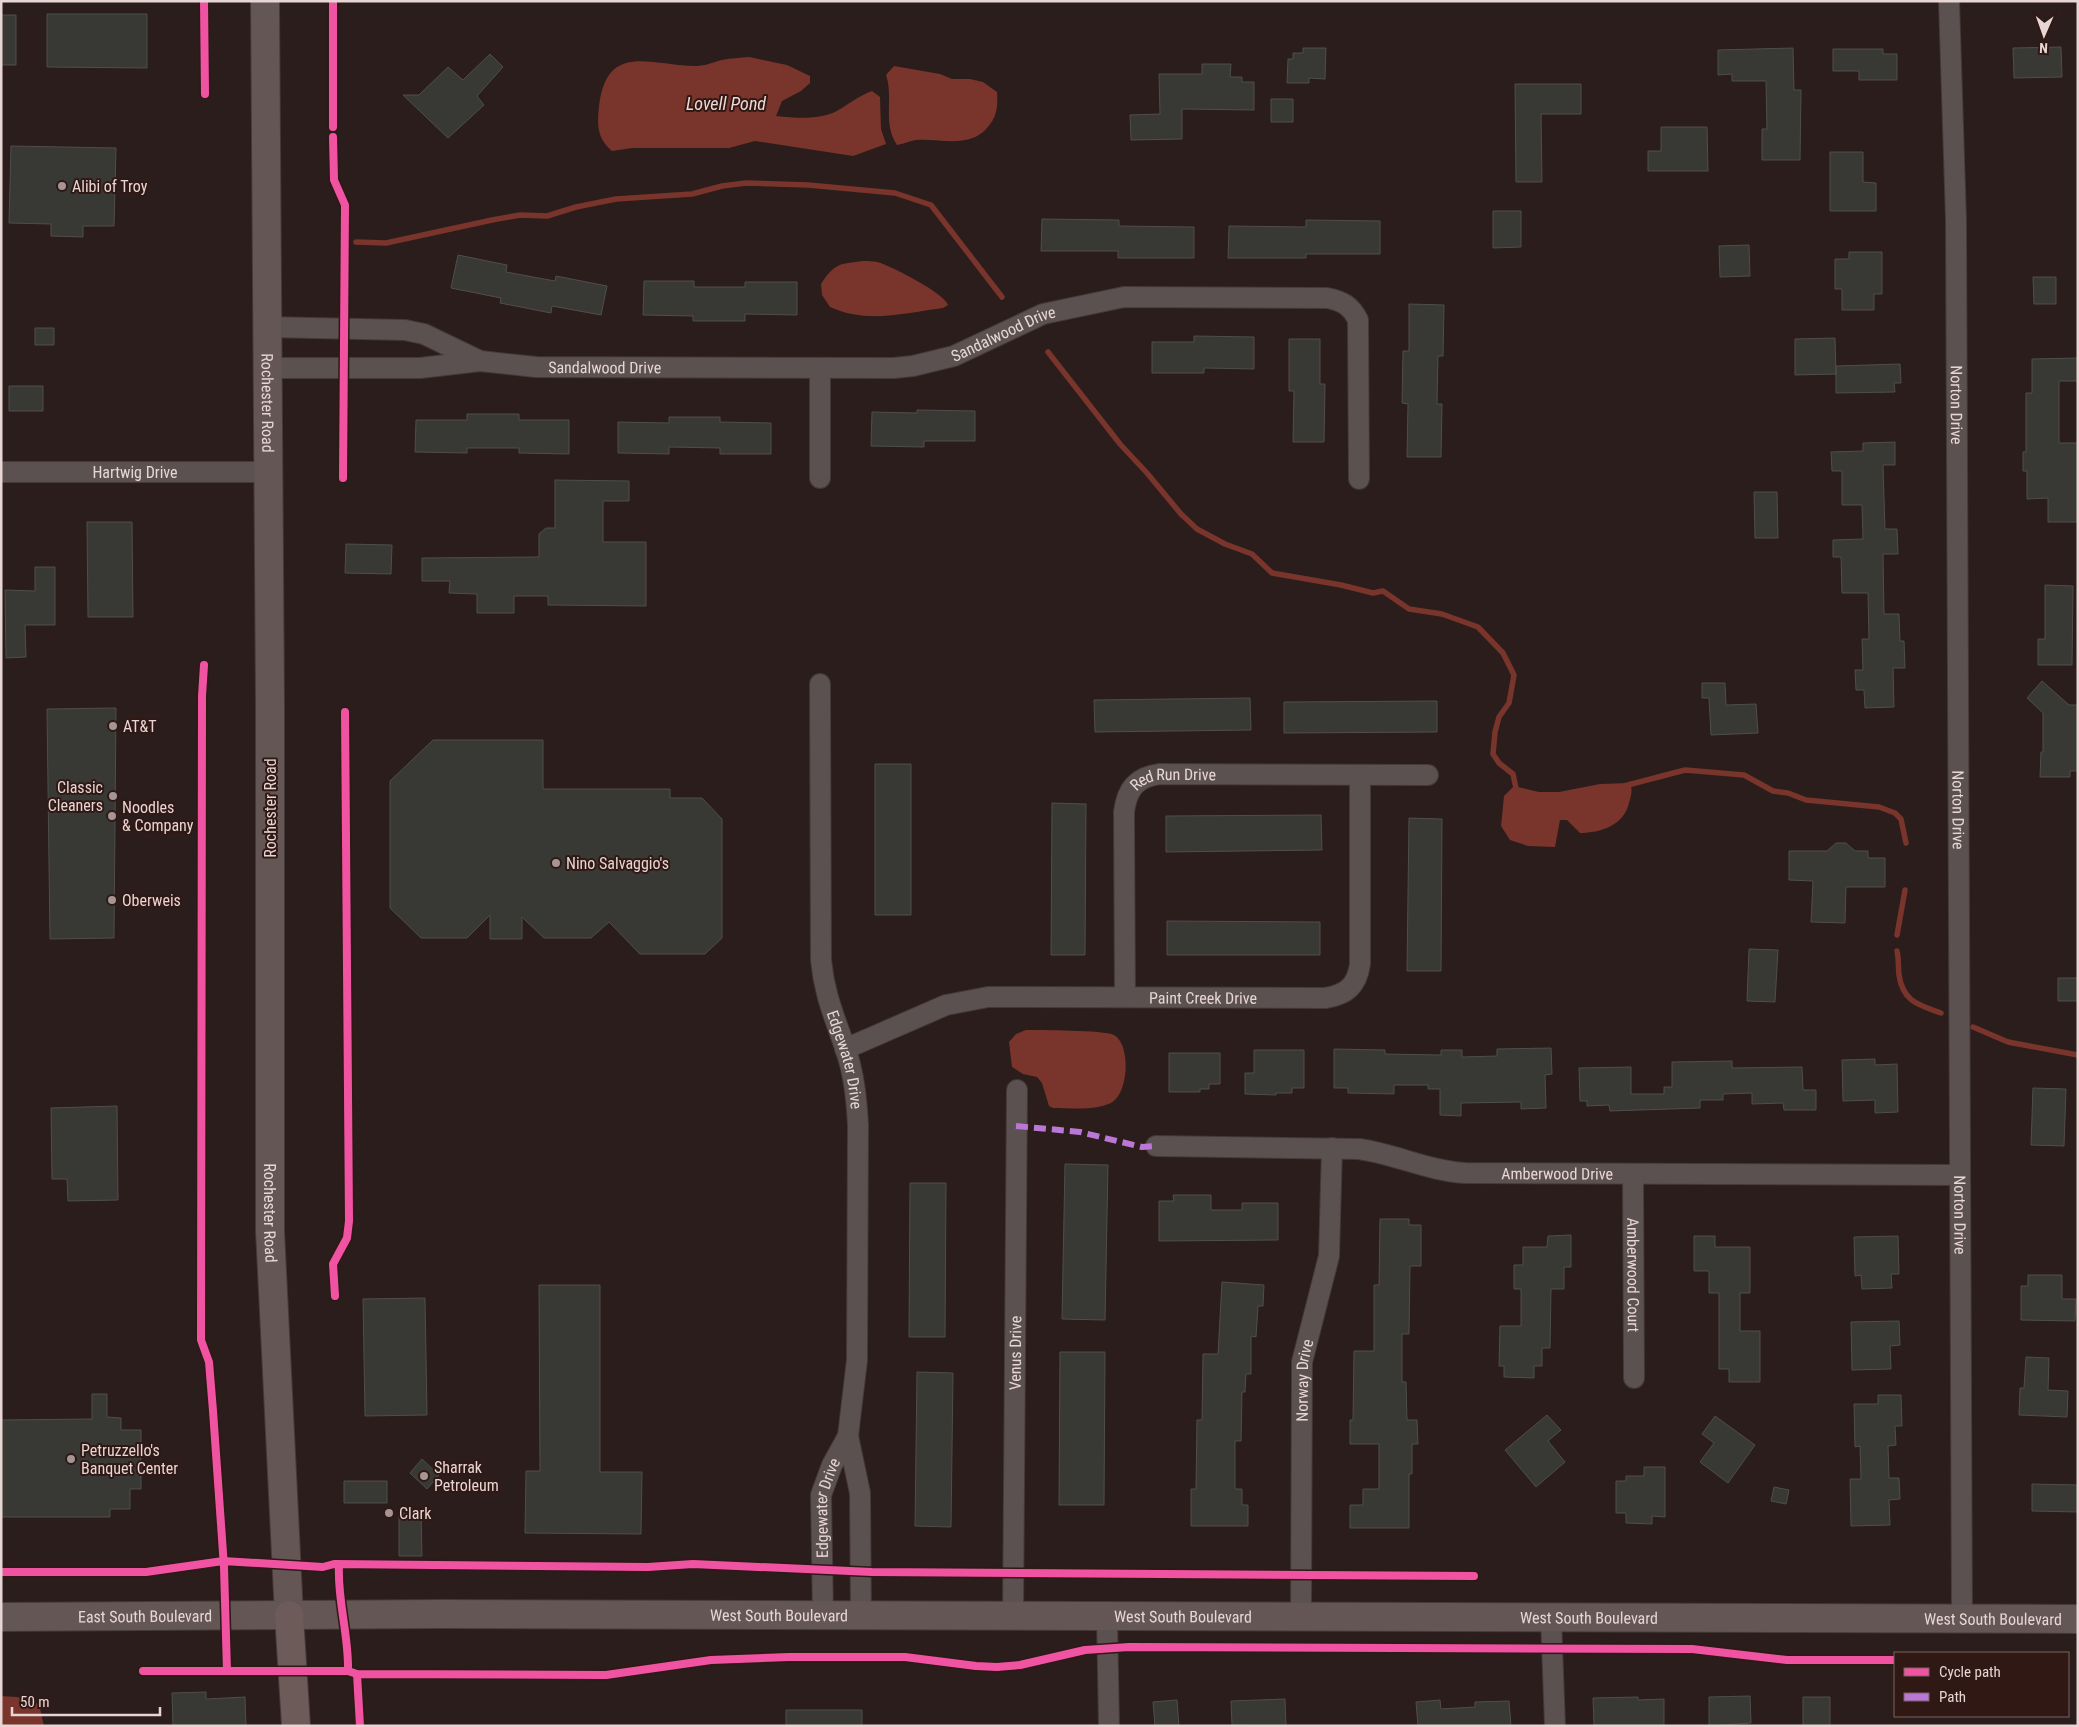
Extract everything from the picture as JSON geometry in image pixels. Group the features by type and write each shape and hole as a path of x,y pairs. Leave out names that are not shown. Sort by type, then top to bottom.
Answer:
{"main road":[{"path":"289,1615 296,1726"}],"street":[{"name":"Rochester Road","path":"265,1 268,368 270,1231 289,1615"},
{"name":"Norton Drive","path":"1949,1 1955,138 1956,230 1962,1619"},
{"name":"Sandalwood Drive","path":"268,368 420,368 480,361 536,367 894,368 921,365 954,356 1043,314 1124,297 1336,300 1350,307 1358,320 1360,328 1360,479"},
{"name":"Sandalwood Drive","path":"267,327 405,330 424,334 480,361"},
{"path":"820,368 820,478"},
{"name":"Hartwig Drive","path":"1,472 268,472"},
{"name":"Edgewater Drive","path":"820,684 821,960 826,996 845,1049 856,1093 858,1125 857,1360 848,1436 860,1493 861,1616"},
{"name":"Red Run Drive","path":"1125,997 1124,812 1126,799 1134,783 1142,777 1160,774 1428,775"},
{"name":"Paint Creek Drive","path":"845,1049 946,1005 964,1000 988,997 1325,998 1338,996 1350,990 1358,977 1360,964 1360,774"},
{"name":"Venus Drive","path":"1013,1616 1017,1090"},
{"name":"Amberwood Drive","path":"1156,1146 1332,1148 1377,1152 1432,1168 1455,1172 1960,1175"},
{"name":"Norway Drive","path":"1301,1616 1302,1362 1329,1256 1332,1148"},
{"name":"Amberwood Court","path":"1633,1174 1634,1378"},
{"name":"Edgewater Drive","path":"823,1616 821,1495 832,1465 848,1436"},
{"name":"West South Boulevard","path":"289,1615 2078,1619"},
{"name":"East South Boulevard","path":"1,1617 289,1615"},
{"path":"1107,1616 1109,1726"},
{"path":"1551,1618 1555,1726"}],"water":[{"name":"Lovell Pond","path":"749,57 787,65 810,76 810,83 801,91 782,101 776,116 806,118 828,115 872,91 880,97 881,129 886,144 853,156 755,141 729,148 632,148 612,151 603,141 599,131 599,106 604,86 611,72 621,65 634,62 648,62 699,66 725,59"},
{"path":"894,66 940,74 952,79 970,79 983,82 997,92 997,107 993,120 980,134 972,138 954,141 916,140 897,145 890,128 889,93 886,75"},
{"path":"863,261 881,263 908,276 938,294 948,305 943,308 886,316 858,315 830,307 822,295 821,284 826,277 838,266"},
{"path":"1630,783 1632,791 1629,803 1626,811 1617,822 1603,829 1580,833 1567,820 1560,820 1555,847 1528,846 1510,840 1501,826 1504,796 1514,786 1539,792 1559,792 1600,784"},
{"path":"1026,1030 1085,1031 1114,1035 1123,1048 1126,1069 1117,1098 1104,1106 1090,1108 1053,1108 1049,1106 1042,1083 1037,1077 1023,1074 1012,1067 1009,1042 1016,1034"},
{"path":"1,1696 17,1697 39,1704 44,1726 1,1726"}],"building":[{"path":"47,14 147,14 147,68 47,67"},
{"path":"1,15 16,15 16,65 1,65"},
{"path":"2061,47 2062,77 2014,78 2013,48"},
{"path":"1303,48 1326,48 1325,79 1309,78 1309,83 1287,83 1288,59 1293,59 1293,53 1303,53"},
{"path":"1793,48 1794,90 1801,90 1800,160 1762,160 1762,129 1767,129 1766,81 1732,81 1732,74 1718,75 1718,50"},
{"path":"1833,49 1883,49 1883,54 1897,54 1897,80 1859,80 1859,71 1833,71"},
{"path":"490,54 503,67 477,96 484,105 448,138 403,95 419,95 448,67 463,80"},
{"path":"1202,64 1231,64 1230,77 1242,77 1242,82 1254,82 1254,110 1182,109 1182,139 1131,140 1130,115 1160,114 1159,74 1202,74"},
{"path":"1515,84 1581,84 1581,114 1541,114 1542,182 1516,182"},
{"path":"1271,99 1293,99 1293,122 1271,122"},
{"path":"1661,127 1707,127 1708,171 1648,171 1648,151 1661,151"},
{"name":"Alibi of Troy","path":"11,146 116,148 114,226 83,226 83,237 51,236 51,224 9,223"},
{"path":"1830,152 1863,152 1863,182 1876,183 1876,211 1830,211"},
{"path":"1493,211 1521,211 1521,247 1493,248"},
{"path":"1042,219 1119,220 1119,226 1194,227 1194,258 1118,258 1118,251 1041,251"},
{"path":"1306,220 1380,221 1380,254 1306,254 1306,258 1228,258 1229,226 1306,227"},
{"path":"1749,245 1750,276 1720,277 1719,246"},
{"path":"1849,252 1882,252 1882,294 1874,294 1874,310 1842,310 1842,289 1835,289 1835,259 1849,259"},
{"path":"458,255 507,265 506,272 555,281 556,276 607,286 601,315 552,306 551,313 500,303 501,298 451,288"},
{"path":"2033,277 2056,277 2056,304 2034,304"},
{"path":"644,281 694,281 694,287 745,287 745,282 797,282 797,315 745,314 745,321 693,321 693,316 643,315"},
{"path":"1409,304 1444,305 1443,356 1438,356 1437,404 1442,404 1441,457 1407,457 1408,404 1402,403 1403,351 1409,351"},
{"path":"35,328 54,328 54,345 35,345"},
{"path":"1194,336 1254,337 1254,369 1204,368 1204,373 1152,373 1152,342 1194,342"},
{"path":"1835,338 1836,374 1795,375 1795,339"},
{"path":"1289,339 1320,339 1320,384 1325,384 1324,442 1293,442 1294,391 1289,391"},
{"path":"2078,358 2078,381 2059,381 2059,443 2078,443 2078,522 2048,522 2048,498 2027,499 2027,471 2023,471 2023,452 2026,452 2026,393 2032,393 2032,359"},
{"path":"1900,364 1901,383 1894,383 1895,392 1836,393 1836,366"},
{"path":"9,386 43,386 43,411 9,411"},
{"path":"917,410 975,411 975,441 924,441 924,447 871,446 872,412 917,413"},
{"path":"467,414 519,414 519,420 569,420 569,454 519,453 519,448 467,448 467,453 415,452 416,420 467,420"},
{"path":"669,417 720,417 720,422 771,423 771,454 720,454 720,448 669,447 669,454 618,453 618,422 669,423"},
{"path":"1895,442 1895,465 1883,465 1885,529 1897,529 1898,554 1883,554 1884,614 1899,614 1900,641 1904,641 1905,668 1893,668 1894,707 1865,708 1864,690 1856,690 1855,670 1863,670 1862,639 1869,639 1868,593 1842,593 1841,557 1833,557 1833,540 1863,539 1862,505 1842,505 1842,471 1832,471 1831,452 1863,451 1863,443"},
{"path":"555,480 629,481 629,501 603,501 603,542 646,542 646,606 548,605 548,596 514,596 514,613 477,613 477,594 449,593 450,581 422,581 422,558 539,557 539,534 546,528 555,528"},
{"path":"1754,492 1777,492 1778,538 1755,538"},
{"path":"87,522 132,522 133,617 88,617"},
{"path":"346,544 392,545 391,574 345,573"},
{"path":"35,567 55,567 55,625 25,625 26,657 6,658 5,590 35,591"},
{"path":"2045,585 2073,586 2072,665 2038,665 2038,639 2045,639"},
{"path":"2042,681 2069,705 2078,705 2078,771 2070,771 2070,777 2040,777 2041,752 2043,752 2043,713 2027,698"},
{"path":"1702,683 1725,683 1726,705 1756,704 1758,733 1711,735 1709,698 1702,698"},
{"path":"1250,698 1251,730 1095,732 1094,700"},
{"path":"1437,701 1437,732 1284,733 1284,702"},
{"path":"116,708 114,938 50,939 47,709"},
{"name":"Nino Salvaggio's","path":"433,740 543,740 543,789 670,789 670,798 702,798 722,819 722,938 705,954 640,954 609,922 591,938 544,938 522,917 522,939 490,939 490,915 467,938 421,938 390,908 390,781"},
{"path":"875,764 911,764 911,915 875,915"},
{"path":"1052,803 1086,804 1085,955 1051,955"},
{"path":"1321,815 1322,850 1166,852 1166,816"},
{"path":"1409,818 1442,819 1441,971 1407,971"},
{"path":"1836,843 1846,843 1855,851 1868,851 1868,858 1885,858 1885,887 1846,887 1845,923 1811,922 1813,881 1789,880 1789,851 1827,851"},
{"path":"1167,921 1320,922 1320,955 1167,955"},
{"path":"1749,949 1778,950 1775,1002 1747,1001"},
{"path":"2058,978 2078,978 2078,1001 2058,1001"},
{"path":"1551,1048 1552,1074 1545,1075 1546,1108 1521,1109 1521,1102 1461,1103 1461,1116 1440,1115 1440,1089 1428,1089 1428,1085 1394,1085 1394,1094 1348,1093 1348,1088 1334,1088 1334,1049 1385,1050 1385,1054 1441,1055 1441,1050 1462,1050 1462,1057 1497,1056 1497,1049"},
{"path":"1254,1050 1304,1050 1304,1088 1292,1088 1292,1093 1276,1093 1276,1095 1245,1094 1245,1073 1254,1073"},
{"path":"1169,1053 1220,1053 1220,1084 1209,1084 1209,1089 1200,1089 1200,1092 1169,1092"},
{"path":"1875,1059 1875,1065 1897,1064 1898,1112 1875,1113 1875,1100 1843,1101 1842,1060"},
{"path":"1732,1061 1732,1068 1802,1067 1803,1090 1816,1090 1816,1110 1784,1110 1783,1103 1752,1104 1752,1093 1723,1094 1723,1100 1700,1100 1700,1108 1610,1111 1609,1105 1587,1106 1587,1101 1580,1101 1579,1068 1631,1067 1631,1094 1664,1094 1664,1087 1672,1087 1672,1062"},
{"path":"2033,1088 2066,1089 2064,1146 2031,1145"},
{"path":"117,1106 118,1200 68,1201 67,1179 52,1179 51,1108"},
{"path":"1065,1164 1108,1165 1105,1320 1062,1319"},
{"path":"910,1183 946,1183 945,1337 909,1337"},
{"path":"1173,1195 1211,1195 1211,1210 1242,1210 1242,1203 1278,1203 1278,1240 1159,1241 1159,1201 1174,1201"},
{"path":"1380,1219 1409,1219 1409,1225 1421,1225 1421,1266 1410,1266 1409,1334 1402,1334 1402,1382 1406,1382 1407,1420 1417,1420 1418,1444 1412,1444 1412,1474 1409,1474 1409,1528 1350,1528 1350,1505 1363,1505 1363,1489 1379,1489 1379,1444 1350,1444 1350,1420 1353,1420 1354,1351 1374,1351 1374,1285 1379,1285"},
{"path":"1571,1235 1571,1267 1564,1267 1564,1289 1551,1289 1550,1348 1542,1348 1542,1366 1534,1366 1534,1378 1504,1377 1504,1366 1499,1366 1500,1326 1521,1326 1521,1289 1514,1289 1514,1265 1523,1265 1523,1247 1547,1247 1548,1236"},
{"path":"1694,1236 1715,1236 1715,1247 1750,1247 1750,1293 1740,1293 1740,1331 1760,1331 1760,1382 1729,1382 1729,1369 1719,1369 1719,1293 1709,1293 1709,1271 1694,1271"},
{"path":"1898,1236 1899,1274 1891,1274 1892,1288 1862,1289 1861,1275 1855,1276 1854,1237"},
{"path":"2028,1275 2062,1275 2062,1299 2076,1299 2075,1321 2021,1320 2021,1286 2028,1286"},
{"path":"1222,1282 1264,1285 1263,1306 1258,1306 1256,1337 1251,1336 1251,1374 1246,1374 1245,1392 1242,1392 1241,1441 1235,1441 1235,1489 1242,1489 1242,1505 1248,1505 1248,1526 1191,1526 1191,1489 1196,1489 1197,1420 1202,1420 1203,1354 1218,1354"},
{"path":"539,1285 600,1285 600,1472 642,1472 641,1534 525,1533 526,1471 540,1471"},
{"path":"425,1298 427,1415 365,1416 363,1299"},
{"path":"1899,1321 1900,1345 1890,1346 1891,1369 1852,1370 1851,1322"},
{"path":"1060,1352 1105,1352 1104,1505 1059,1505"},
{"path":"2026,1357 2049,1358 2048,1390 2068,1391 2067,1417 2019,1415 2020,1388 2024,1388"},
{"path":"917,1372 953,1373 951,1527 915,1526"},
{"name":"Petruzzello's Banquet Center","path":"92,1394 107,1394 107,1417 121,1418 121,1430 141,1430 141,1489 130,1489 130,1509 110,1509 110,1517 1,1517 1,1420 92,1419"},
{"path":"1878,1395 1901,1395 1902,1426 1895,1426 1896,1445 1888,1446 1889,1478 1899,1478 1900,1499 1889,1500 1890,1525 1851,1526 1850,1479 1861,1479 1860,1446 1855,1447 1854,1404 1878,1404"},
{"path":"1547,1415 1561,1430 1548,1441 1565,1462 1536,1487 1505,1450"},
{"path":"1715,1416 1755,1445 1728,1483 1700,1462 1714,1443 1702,1434"},
{"path":"422,1459 439,1475 427,1489 410,1473"},
{"path":"1644,1467 1665,1467 1665,1517 1652,1516 1652,1524 1626,1523 1626,1513 1616,1513 1616,1481 1626,1481 1626,1476 1644,1476"},
{"path":"344,1481 387,1481 387,1503 344,1503"},
{"path":"2032,1484 2078,1485 2078,1512 2032,1511"},
{"path":"1774,1487 1789,1490 1786,1504 1771,1501"},
{"path":"399,1513 421,1513 422,1556 399,1556"},
{"path":"206,1692 206,1699 245,1697 246,1726 173,1726 172,1693"},
{"path":"1750,1696 1751,1723 1709,1726 1709,1697"},
{"path":"1638,1697 1638,1700 1664,1699 1664,1725 1594,1725 1593,1698"},
{"path":"1803,1697 1830,1697 1830,1726 1803,1726"},
{"path":"1285,1699 1286,1726 1232,1725 1231,1701"},
{"path":"1177,1700 1179,1726 1155,1726 1153,1702"},
{"path":"1440,1700 1441,1709 1475,1707 1475,1702 1509,1701 1511,1726 1418,1726 1416,1702"},
{"path":"786,1710 862,1710 862,1726 786,1726"}],"waterway":[{"path":"356,242 386,243 520,215 547,216 576,207 616,199 692,194 722,186 746,183 808,185 895,193 931,205 1002,297"},
{"path":"1048,352 1120,444 1181,514 1197,529 1225,544 1252,554 1272,573 1341,585 1373,593 1383,591 1409,609 1442,614 1478,627 1503,653 1514,675 1509,703 1499,717 1495,732 1493,754 1499,763 1513,774 1517,793"},
{"path":"1624,786 1685,770 1744,775 1773,791 1788,793 1806,800 1879,807 1895,813 1901,819 1906,843"},
{"path":"1897,935 1905,890"},
{"path":"1897,951 1901,984 1908,997 1919,1005 1941,1013"},
{"path":"1973,1027 2008,1042 2078,1055"}],"marked path":[{"path":"1016,1126 1080,1132 1142,1147 1156,1146"}],"cycle path":[{"path":"204,1 205,94"},
{"path":"333,1 333,127"},
{"path":"333,137 334,180 345,205 343,478"},
{"path":"204,665 202,696 201,1340 209,1362 213,1411 224,1567 227,1671"},
{"path":"335,1296 333,1264 347,1238 349,1221 345,712"},
{"path":"1,1572 146,1572 223,1561 323,1567 334,1564 648,1567 693,1564 872,1572 1474,1576"},
{"path":"339,1565 348,1671"},
{"path":"357,1674 606,1675 711,1660 789,1657 905,1657 997,1667 1020,1665 1085,1650 1129,1647 1692,1649 1787,1660 1894,1660"},
{"path":"143,1671 348,1671 357,1674 360,1726"}],"place":[{"name":"Alibi of Troy","path":"62,186"},
{"name":"AT&T","path":"113,726"},
{"name":"Classic Cleaners","path":"113,796"},
{"name":"Noodles & Company","path":"112,816"},
{"name":"Nino Salvaggio's","path":"556,863"},
{"name":"Oberweis","path":"112,900"},
{"name":"Petruzzello's Banquet Center","path":"71,1459"},
{"name":"Sharrak Petroleum","path":"424,1476"},
{"name":"Clark","path":"389,1513"}]}
